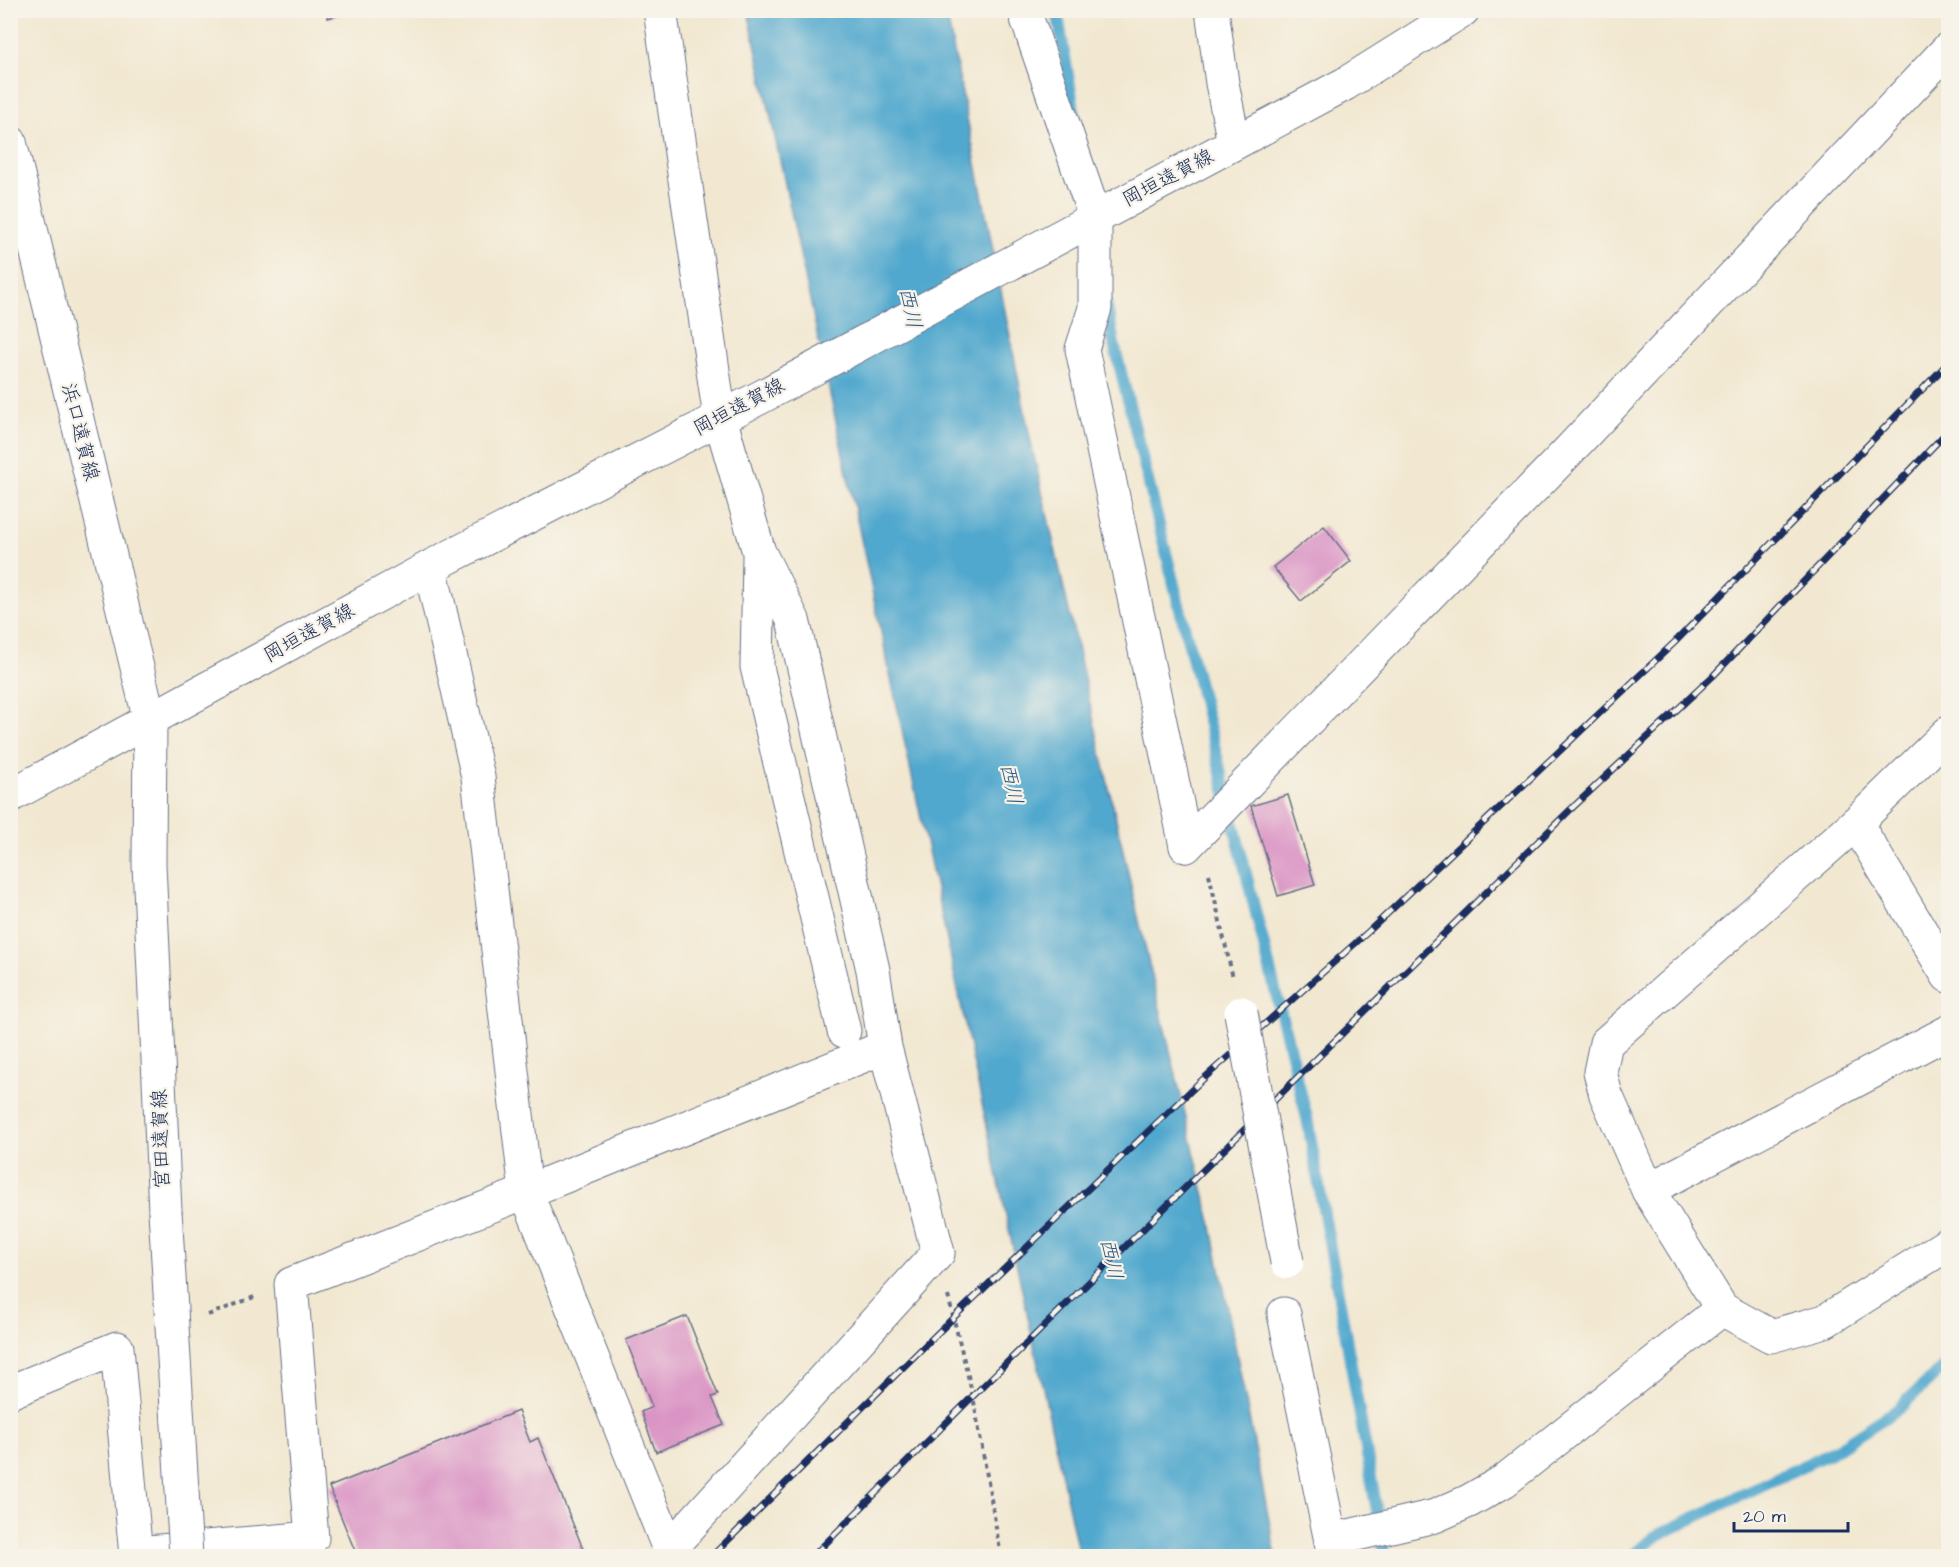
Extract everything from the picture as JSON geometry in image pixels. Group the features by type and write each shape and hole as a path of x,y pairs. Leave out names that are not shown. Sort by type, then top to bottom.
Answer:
{"street":[{"path":"430,567 477,777 526,1192 669,1549 938,1253 885,1047 873,970 793,620 759,552 720,418 660,10"},
{"path":"1024,10 1095,217 1095,308 1082,349 1186,846 1560,460 1948,49"},
{"path":"1212,10 1222,83 1234,143"},
{"name":"岡垣遠賀線","path":"10,796 430,567 761,397 1345,84 1463,10"},
{"name":"浜口遠賀線","path":"10,142 150,721"},
{"path":"759,552 758,668 844,1031"},
{"name":"宮田遠賀線","path":"150,721 149,864 165,1211 186,1557"},
{"path":"1948,737 1856,823 1606,1043 1600,1072 1648,1190 1722,1309 1771,1336 1825,1321 1948,1244"},
{"path":"1856,823 1948,976"},
{"path":"1241,1012 1287,1262"},
{"path":"1648,1190 1948,1032"},
{"path":"10,1392 117,1348 136,1555 312,1538 291,1284 885,1047"},
{"path":"1284,1314 1337,1544 1435,1516 1469,1501 1504,1481 1722,1309"}],"path":[{"path":"1207,869 1241,1012"},
{"path":"938,1253 973,1396 1001,1557"}],"water":[{"name":"西川","path":"748,11 946,11 1030,438 1139,921 1211,1222 1276,1556 1079,1556"}],"building":[{"path":"326,10 351,10 352,11 328,18"},
{"path":"1324,526 1351,561 1301,601 1273,567"},
{"path":"1288,795 1315,885 1278,896 1251,806"},
{"path":"687,1316 718,1395 712,1397 724,1425 656,1452 641,1412 652,1407 626,1340"},
{"path":"518,1411 530,1442 538,1438 586,1556 357,1556 329,1487"}],"waterway":[{"path":"1057,10 1075,116"},
{"path":"1106,302 1114,344 1307,1118 1385,1556"},
{"path":"1633,1556 1656,1536 1832,1452 1898,1409 1948,1363"}],"railway":[{"path":"712,1556 954,1317 1201,1081 1369,931 1675,642 1948,363"},
{"path":"813,1556 1569,811 1713,676 1948,431"}]}
